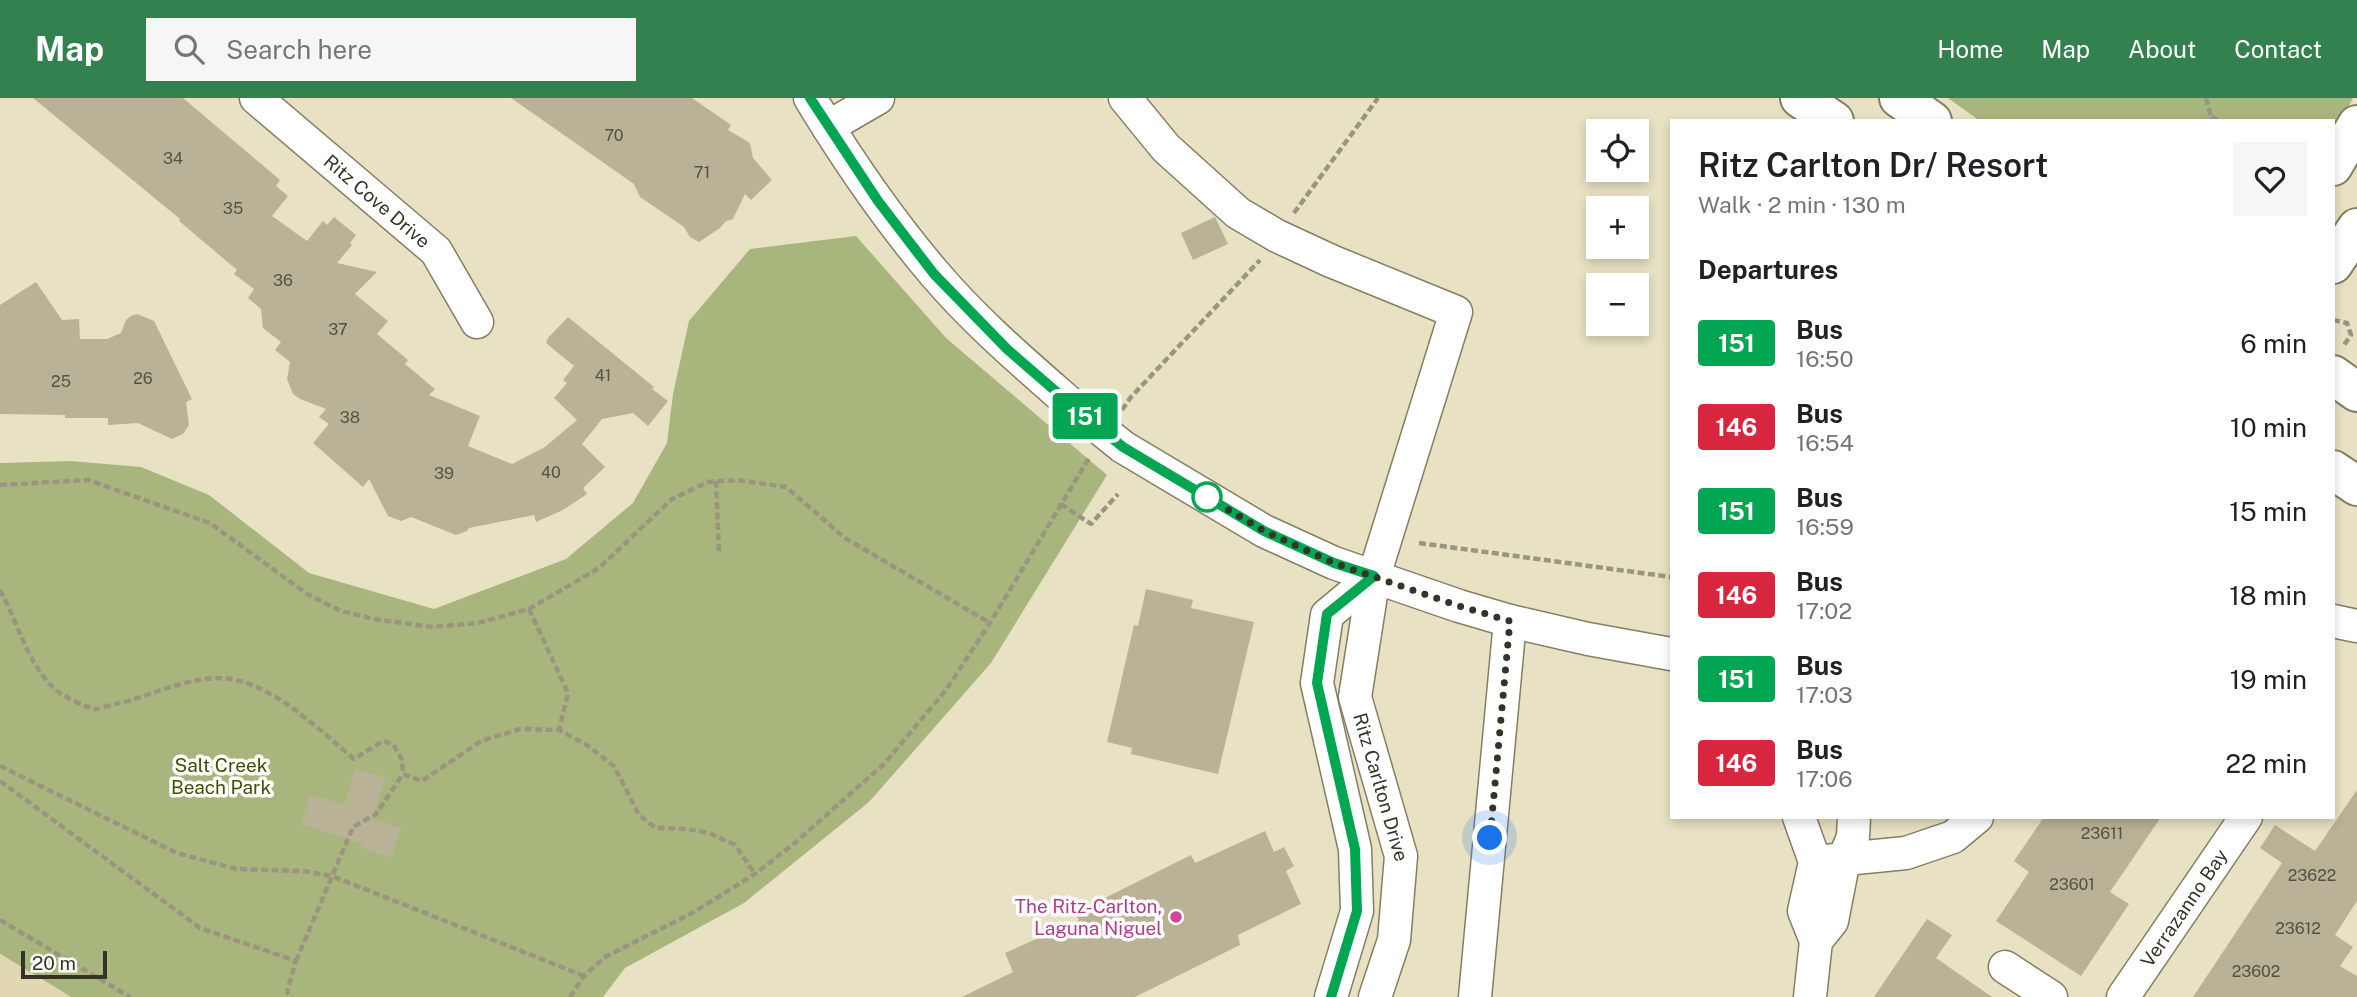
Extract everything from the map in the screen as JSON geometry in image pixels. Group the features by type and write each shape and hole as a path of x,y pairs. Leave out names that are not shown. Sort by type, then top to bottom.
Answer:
{"main road":[{"path":"1800,98 1831,119"},
{"path":"1899,98 1929,119"},
{"path":"2335,163 2357,125"},
{"path":"2335,261 2357,228"},
{"path":"2336,363 2357,393"},
{"path":"2335,471 2357,486"}],"street":[{"name":"Ritz Cove Drive","path":"256,98 436,251 477,322"},
{"path":"810,98 878,201 934,274 1007,349 1112,438 1264,531 1334,563 1510,621 1670,654"},
{"path":"828,127 878,98"},
{"path":"1125,98 1166,148 1238,213 1277,236 1331,261 1456,312 1374,576"},
{"name":"Ritz Carlton Drive","path":"1331,997 1357,911 1355,849 1317,683 1327,614 1374,576"},
{"name":"Ritz Carlton Drive","path":"1374,576 1355,697 1401,856 1394,940 1375,997"},
{"path":"1475,997 1510,621"},
{"path":"2335,621 2357,626"},
{"path":"1800,819 1829,860"},
{"path":"1810,997 1816,941 1804,911 1829,860 1853,837 1854,819"},
{"path":"1829,860 1906,853 1953,837 1975,819"},
{"name":"Verrazanno Bay","path":"2123,997 2245,819"},
{"path":"2006,967 2051,997"}],"path":[{"path":"570,997 584,976 605,957 694,912 755,874 796,842 884,764 946,690 990,623 1061,504 1112,438 1131,397 1255,268 1378,98"},
{"path":"2206,98 2209,119"},
{"path":"2335,320 2347,323 2351,335 2336,363"},
{"path":"0,485 88,480 210,523 307,594 341,611 374,619 432,627 478,624 529,610 599,568 672,499 708,482 737,480 786,487 845,538 990,623"},
{"path":"716,481 719,551"},
{"path":"1061,504 1091,524 1118,494"},
{"path":"1419,542 1670,577"},
{"path":"0,590 34,665 58,692 94,709 202,679 240,681 278,699 303,716 354,759 383,741 393,744 402,760 403,774 376,814 353,827 296,961 287,992 292,997"},
{"path":"529,610 568,693 559,730"},
{"path":"403,774 422,781 481,741 520,729 559,730 587,745 614,766 639,815 656,828 709,833 735,845 755,874"},
{"path":"0,775 2,767 177,853 236,869 303,871 332,876 584,976"},
{"path":"0,781 200,928 296,961"},
{"path":"0,920 130,997"}],"green space":[{"path":"1948,98 2353,98 2335,130 2335,119 1977,119"},
{"name":"Salt Creek Beach Park","path":"856,236 946,338 1107,475 991,663 869,802 744,903 625,968 603,997 71,997 0,954 0,463 70,461 141,467 209,495 309,573 434,609 566,559 633,503 667,443 673,394 689,321 750,249"}],"sand":[{"path":"0,954 71,997 0,997"}],"building":[{"path":"33,98 183,98 280,180 276,186 288,196 272,216 307,241 323,221 327,225 334,217 356,235 350,243 352,245 337,263 377,272 355,294 388,321 377,334 408,360 405,364 435,389 429,395 480,416 468,446 512,464 545,447 577,420 554,398 567,383 563,380 574,366 546,343 568,317 668,401 648,426 633,413 602,419 582,444 605,467 583,488 587,494 563,510 536,522 534,515 469,528 456,535 411,517 401,521 388,516 369,479 363,487 313,443 329,424 319,417 326,409 293,394 287,379 290,362 275,350 281,342 263,328 261,309 248,298 254,289 234,274 237,270 179,221 180,219"},
{"path":"511,98 692,98 731,125 728,130 750,143 753,158 772,180 751,200 745,194 733,219 726,221 699,242 690,237 684,227 640,197 634,184"},
{"path":"1215,217 1228,244 1193,260 1181,233"},
{"path":"36,282 62,320 79,319 80,339 107,339 121,333 126,320 137,314 154,321 192,399 186,402 189,425 183,434 172,439 138,423 108,425 108,418 0,414 0,305"},
{"path":"1146,589 1193,600 1191,608 1254,622 1218,774 1131,754 1132,748 1107,742 1134,625 1138,626"},
{"path":"356,768 386,778 372,819 401,828 391,858 361,848 363,844 301,824 310,794 344,805"},
{"path":"2357,790 2357,901 2335,935 2353,947 2340,966 2357,976 2357,997 2193,997 2282,863 2260,848 2275,825 2315,851"},
{"path":"2043,819 2160,819 2110,892 2129,904 2081,976 1996,921 2029,872 2014,861"},
{"name":"The Ritz-Carlton, Laguna Niguel","path":"1265,831 1274,852 1284,847 1294,866 1286,871 1301,904 1238,935 1240,945 1135,997 962,997 1013,972 1005,953 1079,920 1075,913 1191,855 1195,863"},
{"path":"1927,919 1952,935 1936,958 1992,997 1874,997"}],"bus line":[{"name":"151","path":"810,98 878,201 934,274 1007,349 1082,414 1123,447 1264,531 1334,563 1374,576 1327,614 1317,683 1355,849 1357,911 1331,997"}],"place":[{"name":"The Ritz-Carlton, Laguna Niguel","path":"1176,917"}],"route":[{"path":"1207,497 1264,531 1334,563 1510,621 1490,838"}]}
